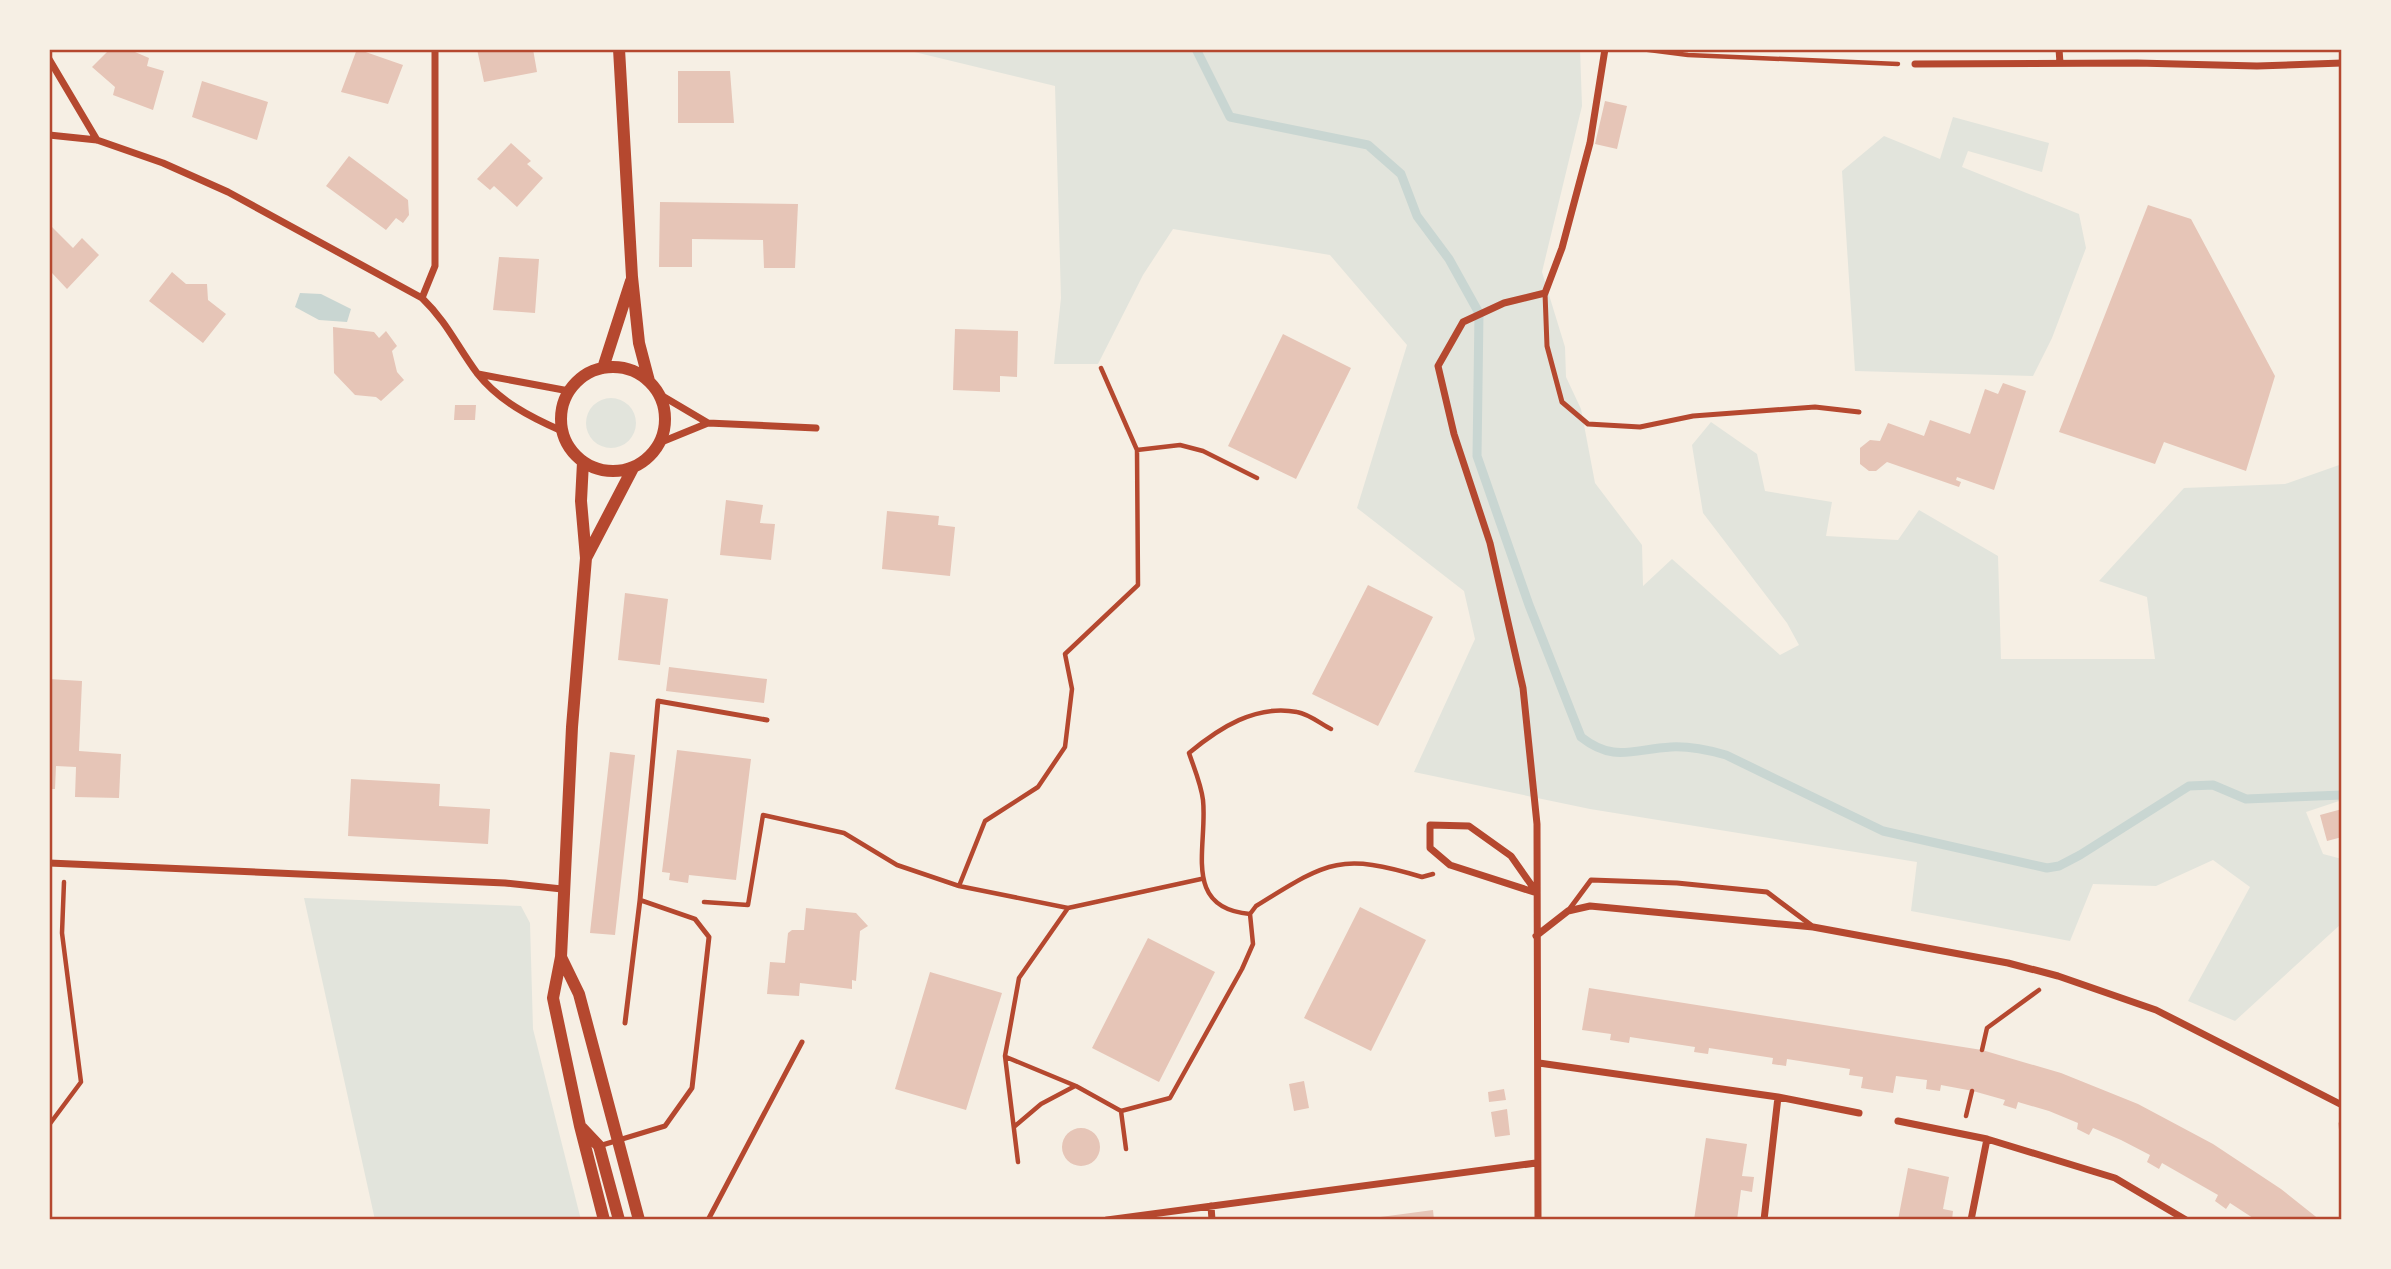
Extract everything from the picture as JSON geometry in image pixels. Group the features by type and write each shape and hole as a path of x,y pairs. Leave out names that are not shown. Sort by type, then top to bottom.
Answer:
{"street":[{"path":"422,298 435,266 435,49"},
{"path":"618,49 632,277 639,343 649,381 659,394 708,423"},
{"path":"1538,1220 1537,824 1523,688 1490,542 1454,434 1438,366 1463,322 1504,303 1545,293 1562,248 1590,143 1605,49"},
{"path":"2059,49 2060,63"},
{"path":"49,59 97,140"},
{"path":"1915,64 2257,66 2342,63"},
{"path":"49,135 97,140 163,163 228,192 422,298 443,318 478,374 521,413 562,430"},
{"path":"603,368 632,277"},
{"path":"649,381 624,368 603,368 590,372 569,391 561,411 566,443 583,463 604,471 633,468 646,461 659,443 666,423 659,394"},
{"path":"478,374 569,391"},
{"path":"659,443 708,423 816,428"},
{"path":"583,463 580,501 586,558 562,889 561,957 553,998 580,1126 604,1220"},
{"path":"586,558 633,468"},
{"path":"1430,825 1469,826 1511,856 1537,892 1457,867 1430,848 1430,825"},
{"path":"49,863 505,883 562,889"},
{"path":"1536,936 1568,911 1590,906 1813,927 2008,964 2058,976 2156,1010 2341,1105"},
{"path":"561,957 579,993 639,1220"},
{"path":"1539,1063 1778,1097 1859,1113"},
{"path":"1764,1220 1778,1097"},
{"path":"1898,1121 1987,1139 2115,1178 2186,1220"},
{"path":"580,1126 599,1146 619,1220"},
{"path":"1970,1220 1987,1139"},
{"path":"1107,1220 1536,1163"},
{"path":"1211,1206 1212,1220"}],"lane":[{"path":"1545,293 1547,346 1562,402 1588,424 1640,427 1693,416 1815,407 1859,412"},
{"path":"625,1023 640,901 659,701 767,720"},
{"path":"1568,911 1591,880 1677,883 1767,892 1813,927"},
{"path":"599,1146 665,1126 692,1088 709,937 695,919 640,901"},
{"path":"708,1220 802,1042"}],"path":[{"path":"1641,49 1688,55 1915,64"},
{"path":"959,886 985,821 1038,787 1065,747 1072,689 1065,654 1138,585 1137,450 1101,368"},
{"path":"1137,450 1180,445 1203,451 1257,478"},
{"path":"1250,914 1234,912 1213,898 1201,879 1203,797 1189,753 1215,731 1254,714 1279,710 1300,712 1331,729"},
{"path":"695,919 698,902 748,905 763,815 844,832 897,865 959,886 1068,908 1201,879"},
{"path":"1005,1056 1076,1086 1121,1111 1170,1098 1242,969 1253,944 1250,914 1256,906 1312,872 1351,861 1422,877 1457,867"},
{"path":"49,1125 81,1082 62,933 65,864"},
{"path":"1018,1162 1005,1056 1019,978 1068,908"},
{"path":"1982,1050 1987,1028 2058,976"},
{"path":"1014,1126 1041,1104 1076,1086"},
{"path":"1961,1134 1972,1091"},
{"path":"2341,1105 2342,1150"},
{"path":"1121,1111 1126,1149"}],"shaded area":[{"path":"902,49 1580,49 1582,106 1542,272 1565,347 1566,377 1581,409 1595,483 1642,545 1643,586 1672,559 1780,655 1799,645 1787,623 1703,513 1692,445 1711,422 1757,454 1765,491 1832,502 1826,536 1898,540 1919,510 1998,556 2001,659 2155,659 2147,597 2099,581 2184,488 2285,484 2342,464 2342,800 2306,812 2323,854 2342,859 2341,924 2235,1021 2188,1001 2250,887 2213,860 2156,886 2093,884 2070,941 1911,911 1917,862 1590,809 1414,772 1475,639 1464,591 1357,508 1407,345 1330,255 1173,229 1143,275 1098,364 1054,364 1061,298 1055,86"},
{"path":"1953,117 2049,143 2042,172 1968,151 1962,167 2079,214 2086,248 2052,338 2033,376 1855,371 1842,171 1884,136 1940,159"},
{"path":"300,293 321,294 351,309 347,322 319,320 295,307"},
{"path":"611,398 628,406 636,423 628,440 611,448 594,440 586,423 594,406"},
{"path":"304,898 521,906 530,923 533,1029 581,1220 375,1220"}],"building":[{"path":"110,49 128,49 149,58 147,66 164,71 153,110 113,95 115,87 92,67"},
{"path":"357,49 403,65 388,104 341,92"},
{"path":"477,49 533,49 537,72 484,82"},
{"path":"678,71 730,71 734,123 678,123"},
{"path":"202,81 268,102 257,140 192,117"},
{"path":"1605,101 1627,106 1617,149 1595,144"},
{"path":"511,143 531,161 527,164 543,178 517,207 494,186 490,190 477,179"},
{"path":"349,156 408,200 409,215 403,223 396,218 386,230 326,186"},
{"path":"660,202 798,204 795,268 764,268 763,240 692,239 692,267 659,267"},
{"path":"2148,205 2191,219 2275,376 2246,471 2164,442 2155,464 2059,432"},
{"path":"49,224 73,248 82,238 99,255 67,289 52,273 49,276"},
{"path":"499,257 539,259 535,313 493,310"},
{"path":"172,272 186,284 207,284 208,300 226,314 203,343 149,301"},
{"path":"333,327 374,332 379,338 386,331 397,346 392,351 397,372 404,380 381,401 376,397 355,395 334,373"},
{"path":"955,329 1018,331 1017,377 1000,376 1000,392 953,390"},
{"path":"1283,334 1351,368 1296,479 1228,446"},
{"path":"2003,383 2026,391 1994,490 1957,477 1956,480 1961,482 1959,487 1887,462 1876,471 1869,471 1860,464 1860,448 1870,440 1880,441 1888,423 1924,436 1930,420 1970,434 1985,389 1998,394"},
{"path":"455,405 476,405 475,420 454,420"},
{"path":"726,500 763,505 760,523 775,524 771,560 720,555"},
{"path":"887,511 939,516 938,525 955,527 950,576 882,569"},
{"path":"1368,585 1433,617 1378,726 1312,694"},
{"path":"625,593 668,599 660,665 618,660"},
{"path":"669,667 767,679 764,703 666,691"},
{"path":"49,679 82,681 79,751 121,754 119,798 75,797 76,767 56,766 55,789 49,789"},
{"path":"677,750 751,759 736,880 689,875 688,883 669,880 670,873 662,872"},
{"path":"610,752 635,755 615,935 590,933"},
{"path":"351,779 440,784 439,806 490,809 488,844 348,836"},
{"path":"2342,809 2342,837 2327,841 2320,815"},
{"path":"1360,907 1426,940 1371,1051 1304,1018"},
{"path":"806,908 856,913 868,926 860,931 856,981 852,980 852,989 800,983 799,996 767,994 770,962 785,963 788,933 792,930 804,930"},
{"path":"1148,938 1215,972 1159,1082 1092,1048"},
{"path":"930,972 1002,993 966,1110 895,1089"},
{"path":"1589,988 1982,1050 2061,1073 2138,1104 2213,1144 2281,1189 2320,1220 2256,1220 2230,1203 2226,1209 2215,1201 2218,1195 2162,1163 2159,1169 2147,1162 2150,1155 2121,1140 2093,1128 2089,1135 2077,1129 2078,1123 2018,1102 2016,1109 2003,1105 2005,1100 1973,1091 1941,1085 1940,1091 1926,1089 1927,1080 1896,1076 1893,1093 1861,1088 1863,1077 1849,1075 1850,1069 1787,1059 1786,1066 1772,1064 1773,1058 1709,1048 1708,1054 1694,1052 1695,1047 1630,1037 1629,1043 1610,1040 1611,1034 1582,1030"},
{"path":"1304,1081 1309,1108 1294,1111 1289,1084"},
{"path":"1504,1089 1506,1100 1489,1102 1488,1092"},
{"path":"1507,1109 1510,1135 1495,1137 1491,1112"},
{"path":"1081,1128 1094,1134 1100,1147 1094,1160 1081,1166 1068,1160 1062,1147 1068,1134"},
{"path":"1706,1138 1747,1144 1742,1176 1754,1177 1752,1192 1741,1190 1737,1220 1694,1220"},
{"path":"1908,1168 1949,1177 1943,1209 1953,1211 1952,1220 1898,1220"},
{"path":"1433,1210 1434,1220 1373,1220 1373,1218"}],"waterway":[{"path":"1196,49 1230,117 1368,145 1401,174 1417,216 1449,259 1479,313 1477,456 1529,605 1581,737 1593,745 1614,752 1678,747 1726,755 1883,831 2047,868 2059,866 2080,855 2189,786 2213,785 2246,799 2342,795"}]}
